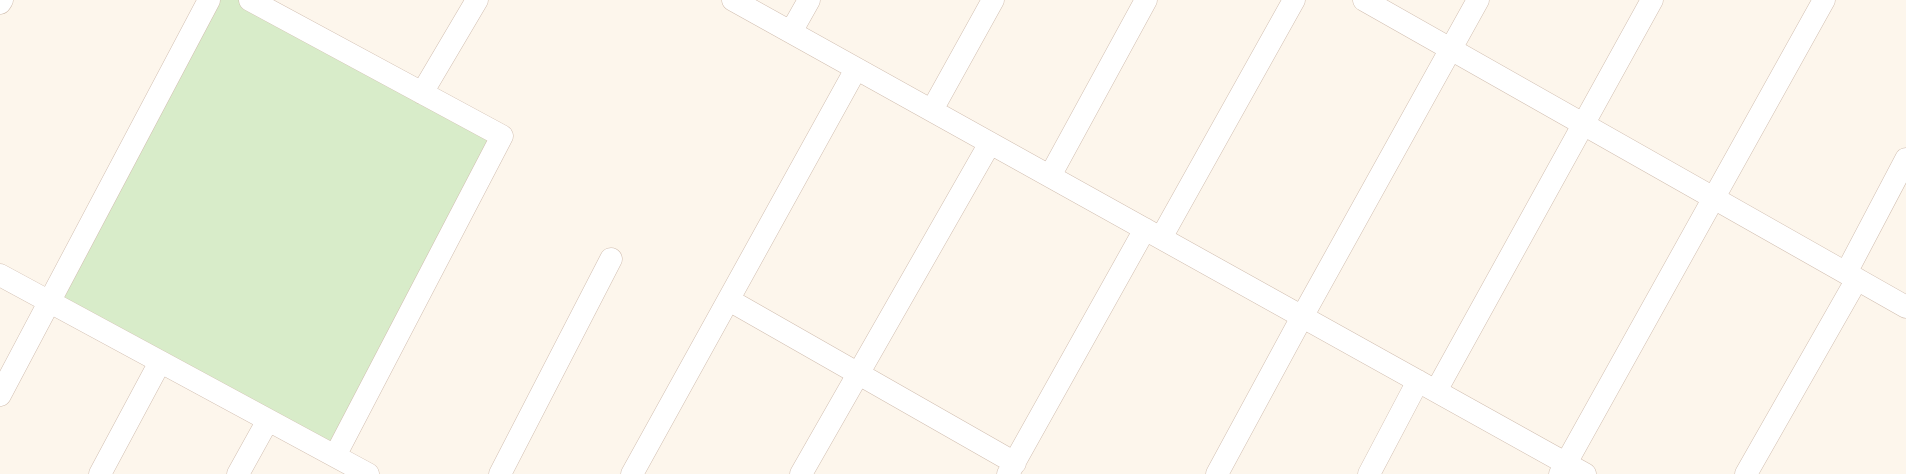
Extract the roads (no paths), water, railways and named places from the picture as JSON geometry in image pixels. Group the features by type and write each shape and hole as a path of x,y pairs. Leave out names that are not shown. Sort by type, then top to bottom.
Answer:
{"street":[{"path":"0,395 209,0"},
{"path":"250,0 502,136 335,456"},
{"path":"422,93 477,0"},
{"path":"733,0 1427,386 1563,469 1585,474"},
{"path":"791,32 809,0"},
{"path":"932,110 992,0"},
{"path":"1050,176 1146,0"},
{"path":"728,300 859,375 1011,468 1294,0"},
{"path":"1364,0 1906,307"},
{"path":"1217,474 1302,317 1478,0"},
{"path":"1368,474 1427,386 1583,124 1652,0"},
{"path":"1563,469 1824,0"},
{"path":"632,474 856,69"},
{"path":"801,474 859,375 990,143"},
{"path":"1746,474 1851,276 1906,159"},
{"path":"500,474 611,259"},
{"path":"0,275 368,474"},
{"path":"100,474 160,362"},
{"path":"238,474 268,420"}]}
